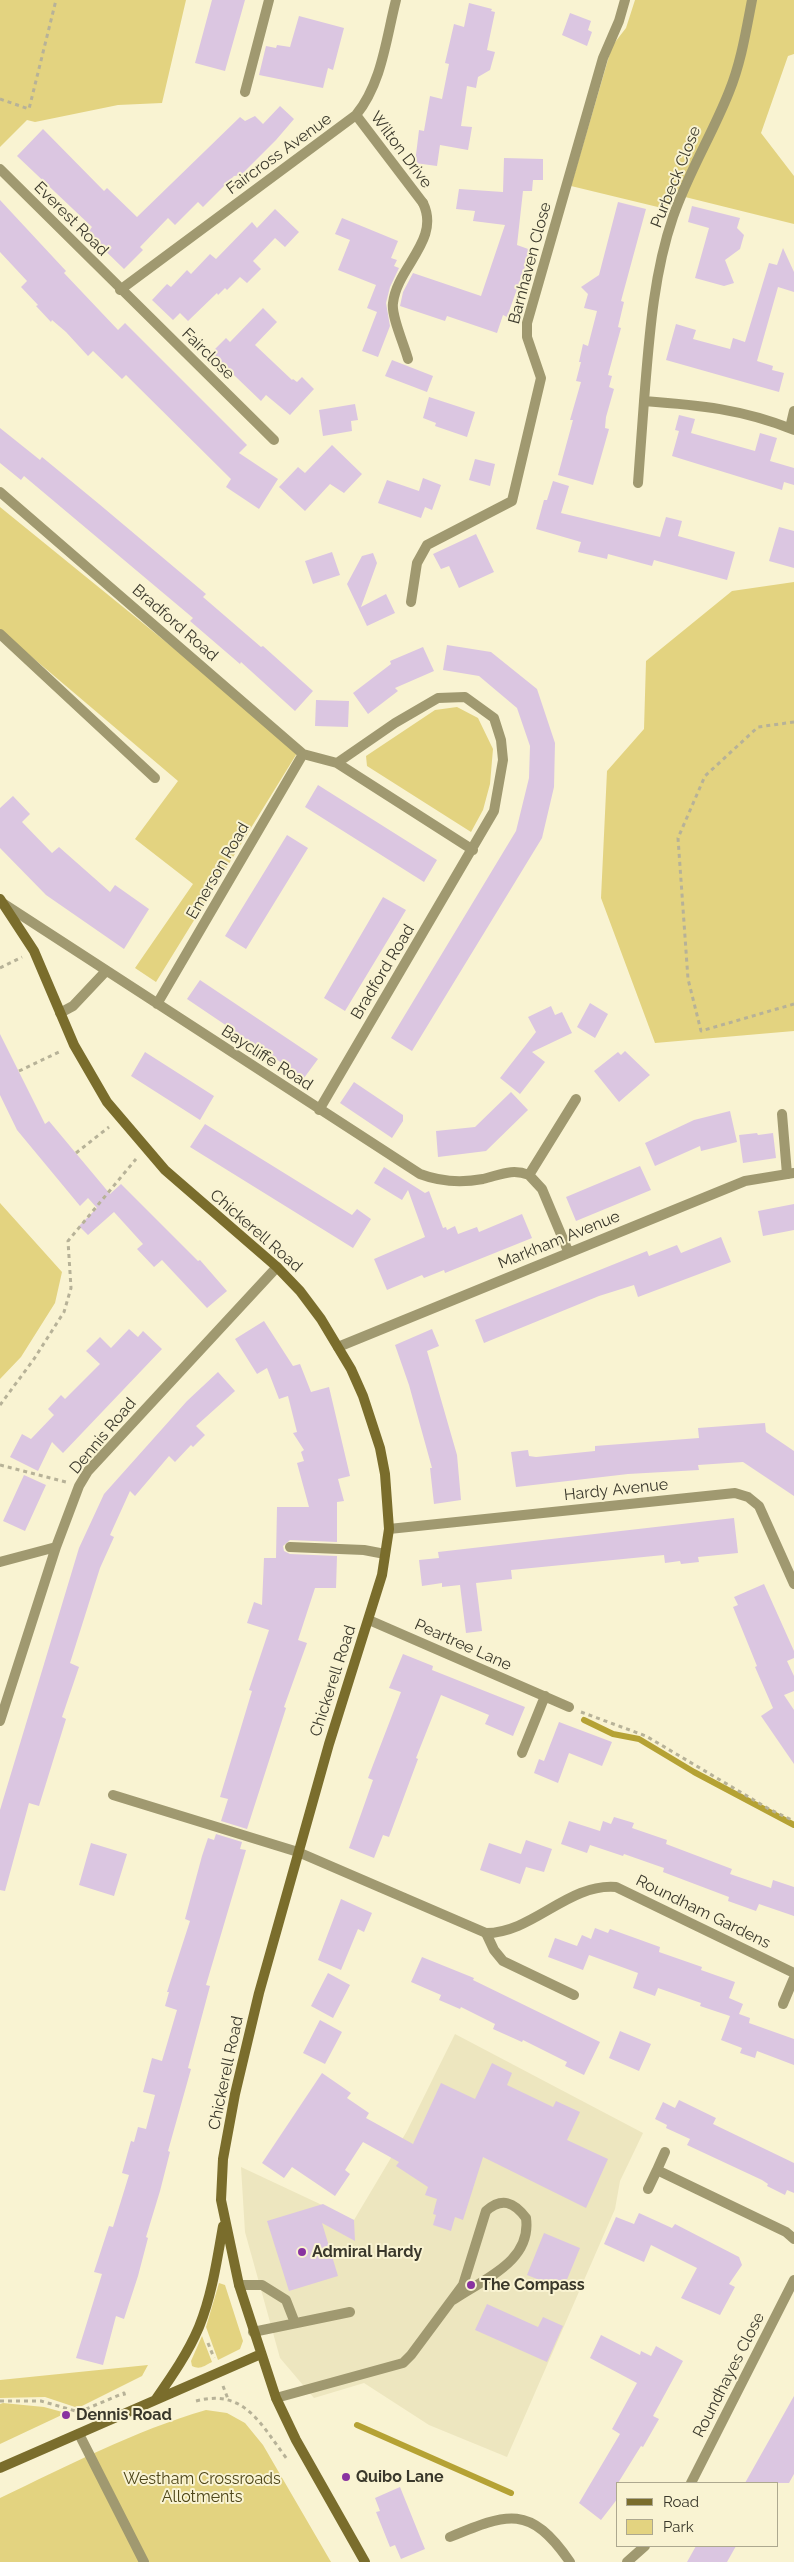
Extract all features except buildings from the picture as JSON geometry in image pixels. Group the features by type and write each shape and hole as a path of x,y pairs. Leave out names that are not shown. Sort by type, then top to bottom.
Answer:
{"main road":[{"name":"Chickerell Road","path":"2,901 34,951 74,1046 96,1084 120,1118 146,1149 188,1191 277,1267 300,1291 338,1347 363,1396 385,1474 389,1529 382,1575 329,1744 259,1993 235,2094 221,2179 224,2222 239,2285 276,2398 296,2440 365,2562"},
{"path":"155,2400 180,2364 199,2326 214,2274 224,2222"},
{"path":"0,2468 261,2354"}],"street":[{"path":"245,92 268,0"},
{"name":"Faircross Avenue","path":"120,290 356,115 376,80 396,0"},
{"name":"Barnhaven Close","path":"411,602 417,563 427,545 512,501 541,378 527,337 527,323 603,58 619,21 625,0"},
{"name":"Purbeck Close","path":"638,483 652,312 667,236 690,173 729,93 742,55 752,0"},
{"name":"Wilton Drive","path":"356,115 427,212 428,231 402,276 392,306 408,358"},
{"name":"Everest Road","path":"0,169 120,290"},
{"name":"Fairclose","path":"120,290 274,440"},
{"path":"644,401 739,411 792,429 794,411"},
{"name":"Bradford Road","path":"0,492 303,754 337,763 473,850"},
{"path":"0,634 156,778"},
{"name":"Bradford Road","path":"319,1110 473,850 494,811 502,760 501,740 494,718 465,697 438,698 395,723 337,763"},
{"name":"Emerson Road","path":"157,1004 303,754"},
{"name":"Baycliffe Road","path":"2,901 403,1164 435,1179 447,1182 471,1180 515,1171 529,1175"},
{"path":"60,1013 73,1006 106,971"},
{"path":"568,1252 542,1189 529,1175 576,1099"},
{"path":"782,1114 791,1174"},
{"name":"Markham Avenue","path":"338,1347 745,1181 791,1174"},
{"name":"Dennis Road","path":"0,1721 56,1547 79,1486 96,1461 277,1267"},
{"name":"Hardy Avenue","path":"389,1529 735,1493 748,1497 759,1506 794,1584"},
{"path":"0,1562 56,1547"},
{"path":"290,1547 364,1550 385,1554"},
{"name":"Peartree Lane","path":"369,1620 569,1708"},
{"path":"522,1753 545,1696"},
{"path":"113,1795 298,1852 486,1933 494,1950 503,1962 574,1995"},
{"name":"Roundham Gardens","path":"486,1933 508,1929 596,1887 616,1887 794,1973"},
{"path":"783,2004 794,1978"},
{"path":"648,2189 665,2152"},
{"path":"657,2170 786,2232 794,2239"},
{"path":"276,2398 403,2363 463,2285 486,2211 493,2205 503,2201 512,2204 526,2218 527,2236 520,2251 502,2268 453,2300"},
{"name":"Roundhayes Close","path":"693,2482 794,2280"},
{"path":"239,2285 262,2285 286,2300 294,2323"},
{"path":"253,2332 350,2312"},
{"path":"79,2434 144,2562"},
{"path":"450,2536 494,2519 509,2517 524,2520 538,2527 552,2540 570,2562"},
{"path":"627,2562 644,2547"}],"path":[{"path":"0,100 28,110 56,0"},
{"path":"794,722 758,727 705,776 678,838 688,979 701,1031 794,1004"},
{"path":"0,968 34,951"},
{"path":"19,1071 74,1046"},
{"path":"76,1153 120,1118"},
{"path":"0,1405 34,1359 64,1312 70,1288 68,1240 146,1149"},
{"path":"0,1465 79,1486"},
{"path":"569,1708 646,1736 769,1810 794,1821"},
{"path":"0,2401 41,2401 78,2412 124,2394"},
{"path":"190,2402 222,2397 251,2412 292,2465"}],"shaded area":[{"name":"The Compass","path":"455,2034 643,2133 620,2181 615,2209 507,2457 429,2425 364,2383 314,2398 280,2358 245,2232 241,2167 354,2220 407,2131"}],"green space":[{"path":"0,0 186,0 162,103 118,105 35,122 27,120 0,147"},
{"path":"635,0 794,0 794,54 788,56 761,133 794,176 794,224 673,194 666,209 571,186 612,46 626,28"},
{"path":"0,507 299,750 156,982 135,968 193,884 135,839 178,781 0,630"},
{"path":"794,582 794,1031 655,1043 601,898 607,771 644,729 646,661 732,591"},
{"path":"457,707 478,718 493,749 490,784 483,810 471,832 367,766 366,756 435,710"},
{"path":"0,1203 62,1272 55,1303 21,1357 0,1379"},
{"path":"219,2283 225,2285 243,2341 240,2349 218,2360 206,2327"},
{"path":"202,2336 212,2362 197,2368 192,2366 191,2361"},
{"path":"148,2365 142,2376 78,2408 45,2397 0,2398 0,2380"},
{"path":"0,2404 44,2407 66,2413 0,2444"},
{"name":"Westham Crossroads Allotments","path":"206,2410 227,2413 245,2423 263,2445 331,2562 0,2562 0,2498 127,2439 179,2418"}],"waterway":[{"path":"584,1720 613,1734 639,1739 694,1772 794,1825"},
{"path":"357,2425 511,2493"}],"place":[{"name":"Admiral Hardy","path":"302,2252"},
{"name":"The Compass","path":"471,2285"},
{"name":"Dennis Road","path":"66,2415"},
{"name":"Quibo Lane","path":"346,2477"}]}
